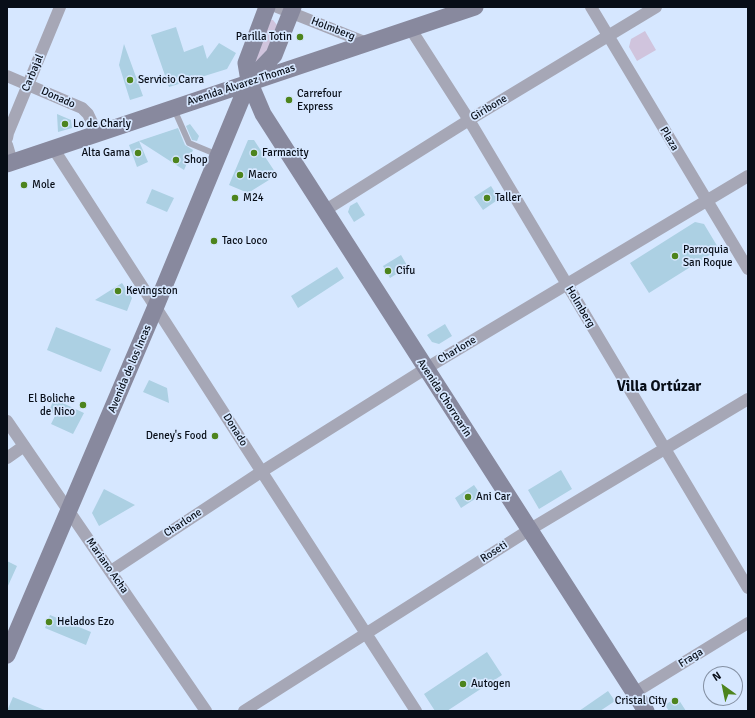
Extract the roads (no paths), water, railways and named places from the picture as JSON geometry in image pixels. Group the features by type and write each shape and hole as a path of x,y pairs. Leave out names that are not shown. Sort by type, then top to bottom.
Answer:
{"main road":[{"name":"Avenida de los Incas","path":"249,81 246,63 267,7"},
{"name":"Avenida Álvarez Thomas","path":"10,163 249,81 475,7"},
{"name":"Avenida de los Incas","path":"7,655 156,306 249,81 274,55 287,9"},
{"name":"Avenida Chorroarín","path":"249,81 263,114 324,211 646,711"}],"street":[{"name":"Carbajal","path":"7,138 60,7"},
{"name":"Plaza","path":"591,7 748,270"},
{"name":"Giribone","path":"324,211 468,120 656,7"},
{"name":"Holmberg","path":"287,9 367,42"},
{"name":"Holmberg","path":"410,28 468,120 748,588"},
{"name":"Donado","path":"7,76 82,108 88,114 97,133"},
{"path":"7,145 10,163"},
{"name":"Donado","path":"53,148 416,711"},
{"name":"Charlone","path":"111,571 262,472 425,369 748,176"},
{"name":"Roseti","path":"244,711 529,530 748,399"},
{"name":"Mariano Acha","path":"7,421 206,711"},
{"path":"7,458 24,446"},
{"name":"Fraga","path":"634,693 748,623"}],"lane":[{"path":"174,107 189,143 218,155"}],"place":[{"name":"Parilla Totin","path":"300,37"},
{"name":"Servicio Carra","path":"130,80"},
{"name":"Carrefour Express","path":"289,100"},
{"name":"Lo de Charly","path":"65,124"},
{"name":"Alta Gama","path":"138,153"},
{"name":"Farmacity","path":"254,153"},
{"name":"Shop","path":"176,160"},
{"name":"Macro","path":"240,175"},
{"name":"Mole","path":"24,185"},
{"name":"M24","path":"235,198"},
{"name":"Taller","path":"487,198"},
{"name":"Taco Loco","path":"214,241"},
{"name":"Parroquia San Roque","path":"675,256"},
{"name":"Cifu","path":"388,271"},
{"name":"Kevingston","path":"118,291"},
{"name":"El Boliche de Nico","path":"83,405"},
{"name":"Deney's Food","path":"215,436"},
{"name":"Ani Car","path":"468,497"},
{"name":"Helados Ezo","path":"49,622"},
{"name":"Autogen","path":"463,684"},
{"name":"Cristal City","path":"675,701"}],"district":[{"name":"Villa Ortúzar","path":"659,387"}]}
